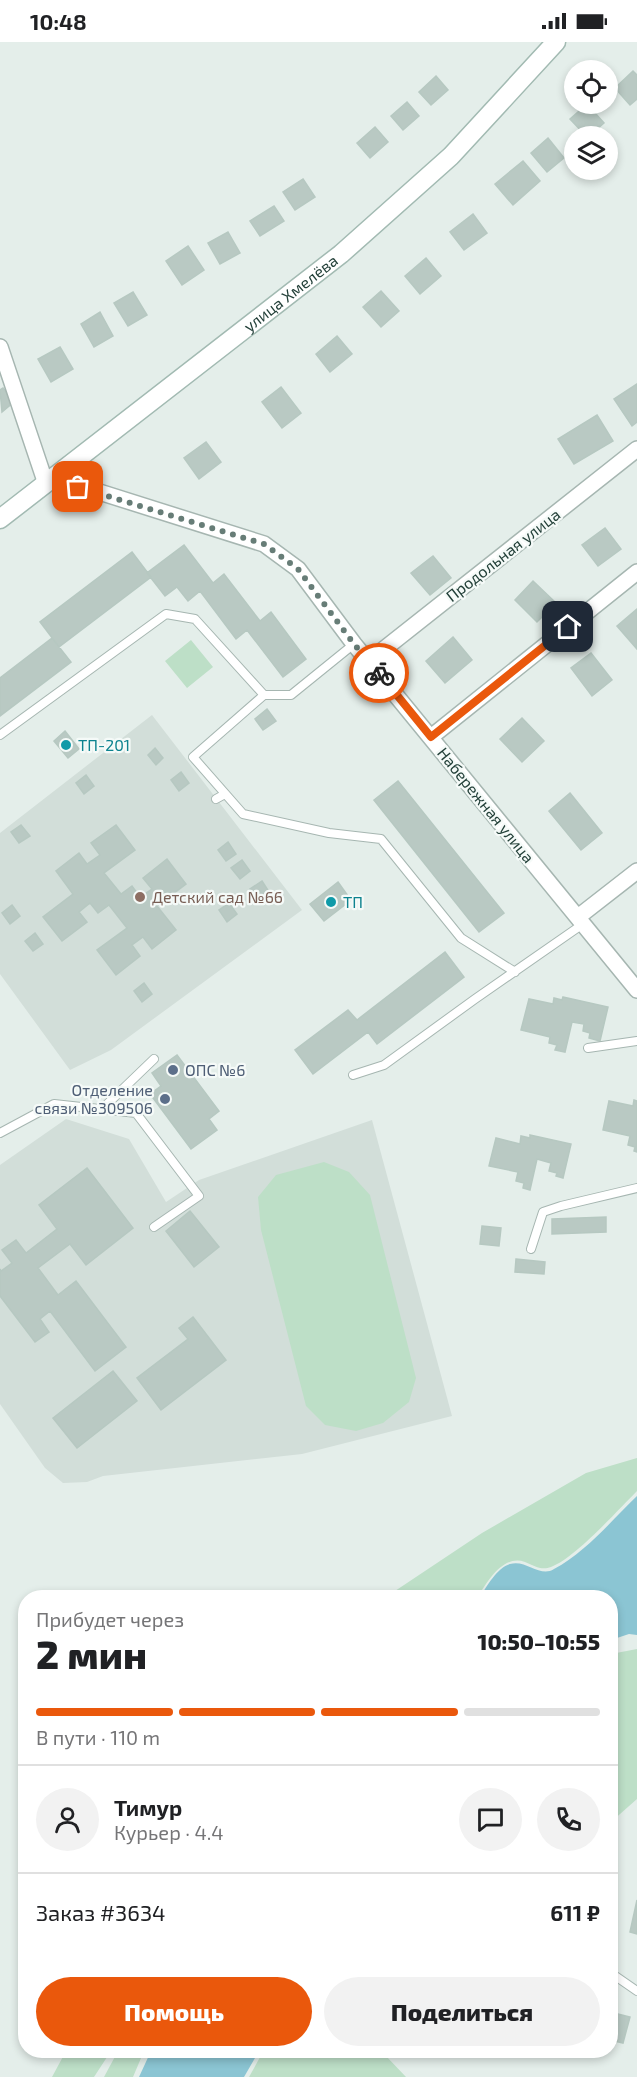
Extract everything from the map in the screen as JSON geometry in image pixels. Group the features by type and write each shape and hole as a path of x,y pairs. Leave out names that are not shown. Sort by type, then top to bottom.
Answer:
{"main road":[{"name":"улица Хмелёва","path":"0,519 341,254 451,156 556,42"}],"street":[{"path":"0,347 51,481"},
{"name":"Продольная улица","path":"369,661 637,449"},
{"name":"Набережная улица","path":"51,481 264,544 298,569 354,644 637,990"},
{"path":"431,737 637,572"},
{"path":"581,920 637,871"}],"lane":[{"path":"0,735 166,614 195,619 264,696"},
{"path":"354,644 291,695 264,696 193,757 243,814 329,832 381,839 461,938 515,972"},
{"path":"216,799 225,794"},
{"path":"353,1076 384,1065 515,972 581,920"},
{"path":"588,1048 637,1041"},
{"path":"102,1109 154,1059"},
{"path":"0,1134 54,1104 136,1113 200,1196 154,1227"},
{"path":"531,1249 543,1212 637,1188"},
{"path":"618,1978 637,1991"}],"shaded area":[{"path":"152,715 302,910 111,1050 70,1070 0,974 0,833"},
{"path":"66,1119 129,1139 166,1202 199,1180 372,1120 452,1416 302,1454 103,1476 87,1482 63,1483 45,1468 0,1404 0,1165"}],"green space":[{"path":"191,640 213,667 187,688 165,661"},
{"path":"324,1162 349,1172 370,1195 416,1378 409,1402 383,1423 356,1431 325,1425 306,1406 261,1230 258,1197 276,1175"},
{"path":"637,1458 637,1491 596,1533 561,1562 544,1568 525,1562 510,1562 497,1571 482,1590 396,1590 482,1533 586,1473"},
{"path":"637,1649 637,1799 618,1816 618,1653"},
{"path":"62,2058 106,2058 94,2077 52,2077"},
{"path":"114,2058 141,2058 133,2077 104,2077"},
{"path":"260,2058 388,2058 406,2077 249,2077"}],"water":[{"path":"637,1496 637,1635 629,1634 618,1638 618,1590 484,1590 505,1566 516,1563 549,1571 566,1562 598,1536"},
{"path":"147,2058 255,2058 244,2077 139,2077"}],"building":[{"path":"633,71 637,75 637,99 630,105 618,91 618,85"},
{"path":"436,76 448,90 431,105 419,92"},
{"path":"407,102 419,116 403,130 391,116"},
{"path":"576,114 596,114 604,123 601,126 577,126 570,119"},
{"path":"375,127 388,142 370,158 357,143"},
{"path":"548,138 564,158 547,172 531,153"},
{"path":"523,161 540,181 513,205 495,184"},
{"path":"303,179 315,197 295,210 283,192"},
{"path":"274,206 284,221 260,236 250,221"},
{"path":"473,214 487,233 464,250 450,232"},
{"path":"228,232 240,253 220,264 208,243"},
{"path":"188,246 204,270 182,285 166,261"},
{"path":"426,258 441,276 420,294 405,276"},
{"path":"381,291 399,311 381,327 363,307"},
{"path":"133,292 147,315 128,326 114,303"},
{"path":"100,312 113,336 94,347 81,324"},
{"path":"337,336 352,354 330,372 316,354"},
{"path":"60,347 73,369 51,382 38,359"},
{"path":"637,384 637,422 632,426 614,399"},
{"path":"281,387 301,413 282,428 262,402"},
{"path":"3,388 14,402 2,412 0,390"},
{"path":"597,415 613,441 574,464 558,439"},
{"path":"206,442 221,462 199,479 184,458"},
{"path":"605,528 621,549 598,566 582,545"},
{"path":"184,545 213,583 224,574 260,621 271,612 306,659 283,677 247,630 236,639 200,591 188,601 177,587 165,596 147,573"},
{"path":"132,552 151,577 59,647 40,622"},
{"path":"433,556 451,578 430,595 411,573"},
{"path":"533,581 556,603 537,622 515,600"},
{"path":"637,609 637,649 617,626"},
{"path":"453,637 472,660 445,683 426,661"},
{"path":"52,638 71,662 0,716 0,678"},
{"path":"591,653 612,680 592,696 571,668"},
{"path":"267,709 276,721 263,730 255,719"},
{"path":"522,718 544,741 522,762 500,739"},
{"name":"ТП-201","path":"65,731 79,749 68,758 54,741"},
{"path":"155,748 163,758 156,765 148,755"},
{"path":"181,772 189,783 179,791 171,780"},
{"path":"86,775 94,786 84,794 76,783"},
{"path":"398,781 504,913 479,932 374,800"},
{"path":"570,793 602,833 581,850 549,811"},
{"path":"21,825 30,836 19,843 11,832"},
{"path":"116,825 135,850 104,873 121,894 132,886 140,897 152,889 143,878 167,859 186,884 157,906 176,930 152,949 143,937 132,945 140,956 116,975 97,950 127,928 109,905 98,913 90,903 79,912 87,922 62,941 43,917 73,894 56,871 79,853 87,864 100,855 91,843"},
{"path":"228,842 236,854 226,861 218,850"},
{"path":"242,860 250,871 240,879 231,868"},
{"path":"262,881 271,895 259,902 250,889"},
{"name":"ТП","path":"338,882 351,900 324,921 310,904"},
{"path":"229,903 237,914 227,922 219,910"},
{"path":"12,905 20,916 10,924 2,913"},
{"path":"35,933 43,944 33,951 25,941"},
{"path":"445,952 464,977 377,1044 368,1032 313,1074 295,1050 348,1010 357,1020"},
{"path":"144,983 152,994 142,1002 134,991"},
{"path":"563,997 608,1007 600,1041 589,1038 590,1033 583,1031 584,1024 572,1022 565,1052 555,1050 557,1045 549,1043 550,1037 521,1030 529,999 553,1004 554,998 562,1000"},
{"path":"177,1055 219,1111 209,1119 217,1130 191,1149 150,1094 161,1086 152,1073"},
{"path":"634,1100 637,1101 637,1152 634,1151 635,1147 628,1145 630,1136 603,1130 609,1101 633,1106"},
{"path":"530,1135 571,1144 563,1178 549,1171 551,1163 537,1159 530,1190 523,1188 524,1183 516,1181 518,1172 489,1166 496,1138 520,1144 521,1136 530,1138"},
{"path":"87,1168 133,1228 86,1265 70,1244 38,1268 58,1295 76,1281 126,1347 95,1371 50,1311 40,1319 49,1332 35,1342 0,1296 0,1269 1,1271 12,1263 2,1250 16,1240 26,1253 57,1229 39,1205"},
{"path":"190,1211 219,1247 194,1267 166,1231"},
{"path":"606,1217 606,1232 552,1234 552,1219"},
{"path":"482,1226 501,1228 499,1246 480,1244"},
{"path":"516,1259 545,1262 544,1274 515,1272"},
{"path":"193,1317 226,1360 161,1410 137,1378 188,1339 179,1328"},
{"path":"113,1371 137,1401 77,1448 53,1418"},
{"path":"637,1900 637,1934 630,1932"},
{"path":"618,2014 630,2017 623,2043 618,2042"}],"way so far":[{"path":"78,487 264,544 298,569 354,644 379,673"}],"place":[{"name":"ТП-201","path":"66,745"},
{"name":"Детский сад №66","path":"140,897"},
{"name":"ТП","path":"331,902"},
{"name":"ОПС №6","path":"173,1070"},
{"name":"Отделение связи №309506","path":"165,1099"}],"route":[{"path":"379,673 431,737 568,627"}]}
